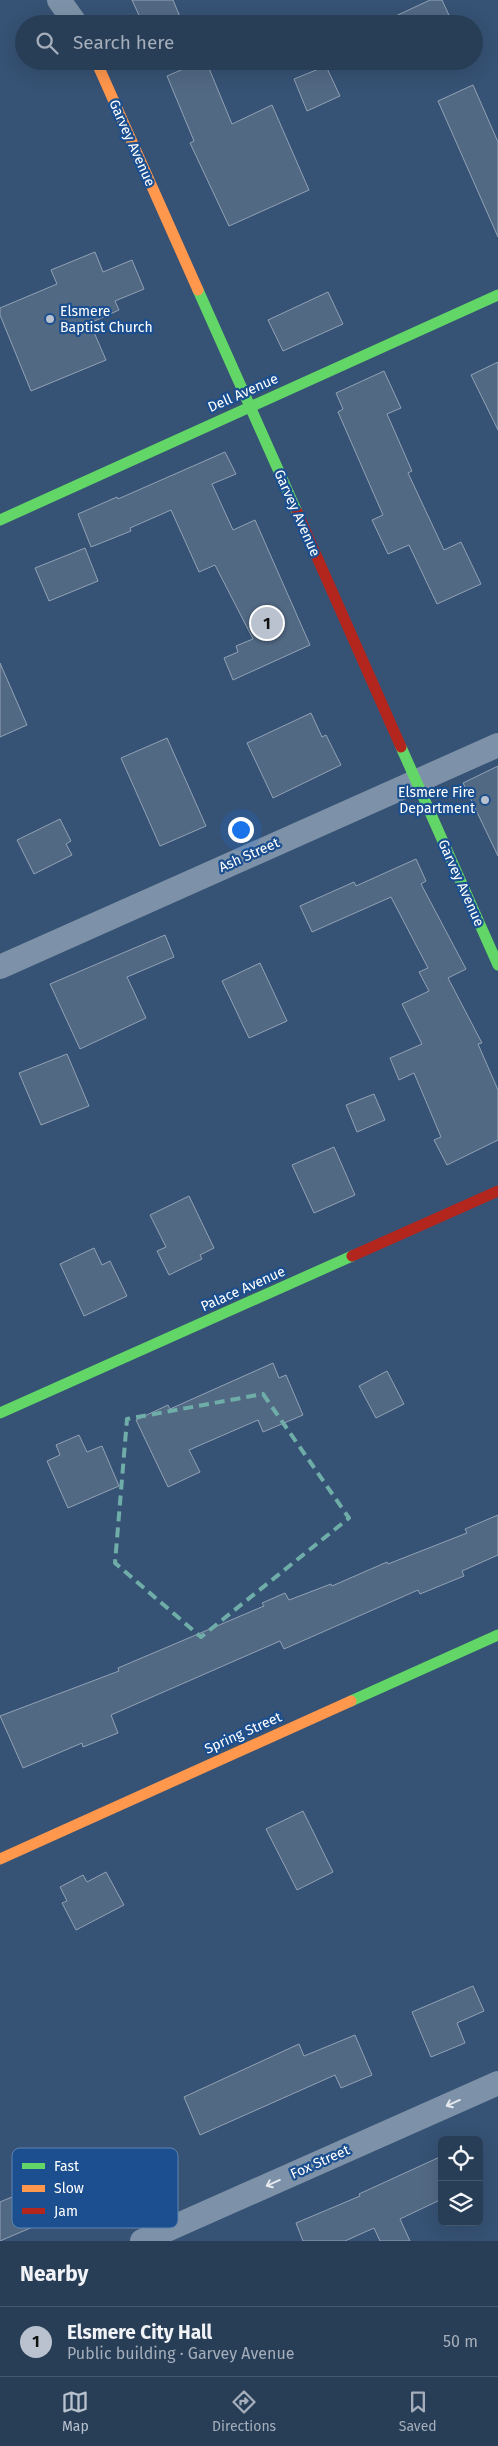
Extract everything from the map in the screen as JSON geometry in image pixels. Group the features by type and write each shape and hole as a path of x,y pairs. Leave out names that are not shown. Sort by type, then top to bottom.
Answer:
{"street":[{"path":"59,0 70,15"},
{"name":"Garvey Avenue","path":"100,70 498,965"},
{"name":"Dell Avenue","path":"0,520 498,295"},
{"name":"Ash Street","path":"0,967 498,745"},
{"name":"Palace Avenue","path":"0,1413 498,1191"},
{"name":"Spring Street","path":"0,1859 498,1635"},
{"name":"Fox Street","path":"178,2225 498,2083"},
{"name":"Fox Street","path":"142,2241 171,2228"}],"highlighted area":[{"path":"263,1394 349,1518 201,1637 115,1563 127,1419"}],"building":[{"path":"132,0 173,0 179,15 139,15"},
{"path":"430,0 442,0 449,15 398,15"},
{"path":"181,70 210,70 232,124 272,105 309,190 229,226 190,143 194,141 167,76"},
{"path":"316,70 328,70 340,96 307,111 294,79"},
{"path":"473,85 498,142 498,237 438,101"},
{"name":"Elsmere Baptist Church","path":"95,252 103,272 132,260 144,289 115,301 119,310 90,323 106,360 31,391 0,315 0,308 57,284 51,270"},
{"path":"328,292 343,324 283,351 268,320"},
{"path":"498,362 498,430 471,375"},
{"path":"384,371 401,408 387,414 412,471 408,473 444,550 461,542 481,584 437,604 409,545 388,554 372,520 383,515 338,412 343,409 336,393"},
{"path":"225,452 236,474 212,484 233,530 255,520 310,645 233,680 224,658 238,652 236,646 253,639 215,565 199,572 171,510 130,528 131,531 91,547 78,514 117,497 118,499"},
{"path":"85,548 98,581 49,601 35,568"},
{"path":"0,663 27,725 0,737"},
{"path":"311,713 322,737 326,735 341,765 273,798 247,743"},
{"path":"167,738 206,826 160,846 121,758"},
{"name":"Elsmere Fire Department","path":"498,766 498,856 463,783"},
{"path":"60,819 71,841 66,844 72,855 34,874 17,840"},
{"path":"416,859 426,881 421,884 466,969 448,978 482,1043 478,1044 498,1090 498,1140 447,1165 434,1140 441,1137 414,1073 399,1080 390,1058 422,1044 402,1004 429,991 419,972 428,968 391,897 312,932 300,906 354,882 356,886"},
{"path":"165,935 174,957 127,977 146,1018 80,1049 50,984"},
{"path":"260,963 287,1021 249,1038 222,981"},
{"path":"67,1054 89,1106 41,1125 19,1073"},
{"path":"374,1094 385,1120 357,1132 346,1105"},
{"path":"334,1147 355,1195 314,1213 292,1165"},
{"path":"189,1196 214,1248 200,1255 202,1259 169,1275 157,1251 166,1247 150,1215"},
{"path":"94,1248 102,1265 110,1261 127,1296 84,1316 60,1264"},
{"path":"273,1363 279,1378 286,1375 303,1415 263,1432 258,1420 189,1450 200,1472 168,1487 136,1420 168,1405 170,1409"},
{"path":"387,1371 404,1404 376,1418 359,1386"},
{"path":"79,1435 87,1452 102,1446 119,1486 68,1508 47,1461 60,1455 56,1445"},
{"path":"498,1515 498,1555 462,1571 464,1576 420,1594 418,1590 284,1649 280,1641 111,1715 118,1733 83,1747 82,1743 23,1768 0,1716 119,1671 118,1668 264,1606 262,1603 285,1593 289,1600 331,1584 332,1586 387,1562 388,1564 467,1533 465,1529"},
{"path":"303,1811 333,1872 297,1890 266,1829"},
{"path":"106,1872 124,1905 76,1930 62,1903 67,1901 60,1887 83,1875 87,1882"},
{"path":"473,1986 484,2011 457,2023 465,2043 431,2057 412,2012"},
{"path":"355,2035 372,2075 341,2088 335,2075 200,2135 184,2097 299,2044 304,2056"},
{"path":"438,2158 438,2201 400,2219 410,2241 380,2241 374,2228 345,2241 303,2241 296,2223 360,2196 359,2194"},
{"path":"12,2197 12,2228 30,2228 0,2241 0,2202"}],"traffic: fast":[{"path":"198,290 297,512"},
{"path":"0,520 498,295"},
{"path":"401,747 498,965"},
{"path":"0,1413 352,1256"},
{"path":"351,1701 498,1635"}],"traffic: slow":[{"path":"100,70 198,290"},
{"path":"0,1859 351,1701"}],"traffic: jam":[{"path":"297,512 401,747"},
{"path":"352,1256 498,1191"}],"place":[{"name":"Elsmere Baptist Church","path":"50,319"},
{"name":"Elsmere City Hall","path":"267,623"},
{"name":"Elsmere Fire Department","path":"485,800"}]}
